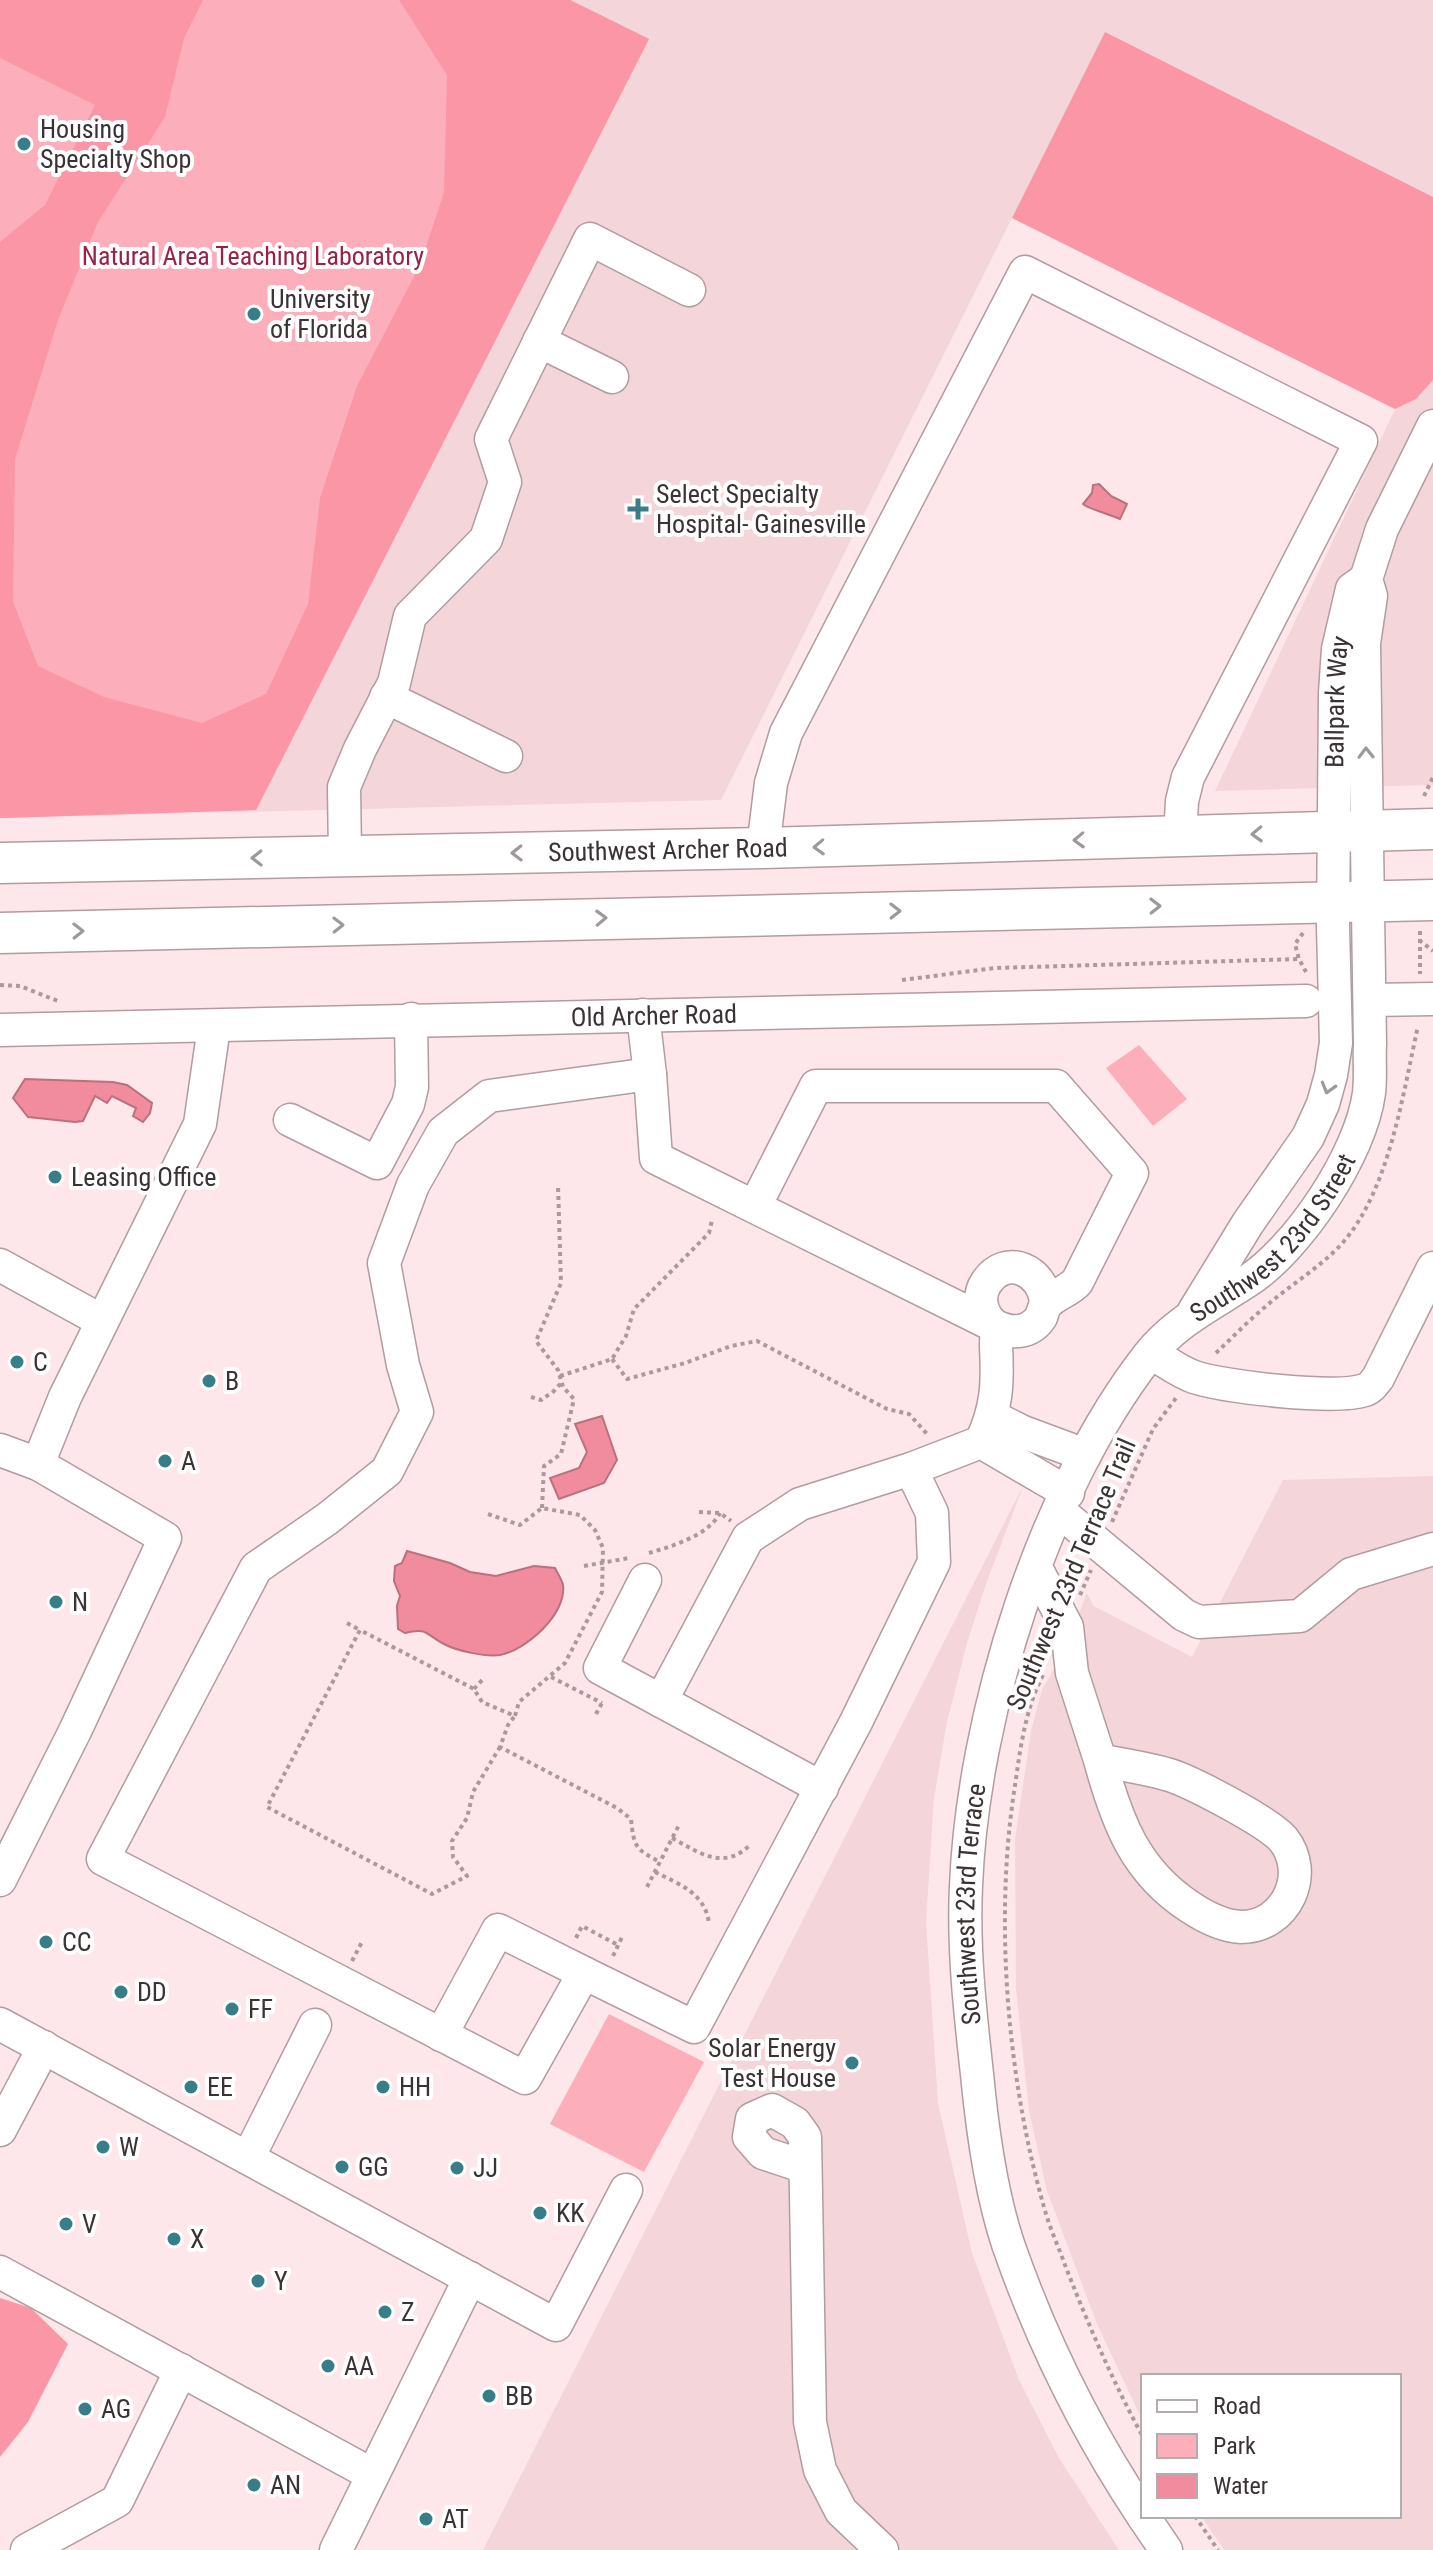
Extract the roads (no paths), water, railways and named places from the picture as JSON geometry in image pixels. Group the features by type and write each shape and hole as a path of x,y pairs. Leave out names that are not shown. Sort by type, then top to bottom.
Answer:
{"main road":[{"name":"Southwest Archer Road","path":"0,863 763,848 1351,832 1428,813"},
{"path":"710,915 763,848"},
{"path":"8,941 710,915 1337,909 1433,900"}],"street":[{"path":"345,856 344,787 394,683 410,616 486,539 505,482 491,439 590,239 689,290"},
{"path":"763,848 771,783 786,733 1025,272 1361,441 1188,777 1182,801 1180,837"},
{"path":"539,341 612,377"},
{"name":"Ballpark Way","path":"1351,832 1338,649 1352,589 1366,579 1382,529 1433,426"},
{"path":"386,697 506,756"},
{"name":"Southwest 23rd Street","path":"1192,1314 1248,1223 1308,1137 1323,1104 1331,1075 1336,1034 1316,979 1337,909 1351,832"},
{"name":"Southwest 23rd Street","path":"1192,1314 1251,1280 1302,1231 1341,1170 1359,1129 1369,1094 1370,1000 1337,909"},
{"path":"1316,979 1336,1034"},
{"name":"Old Archer Road","path":"0,1030 643,1015 1316,979"},
{"path":"1370,1000 1427,999"},
{"path":"643,1015 656,1158 755,1206 995,1326 1005,1331 1026,1330 1040,1318 1046,1303 1043,1286 1036,1277 1019,1268 1001,1270 988,1280 981,1294 983,1309 995,1326 998,1381 987,1429"},
{"path":"290,1120 377,1163 408,1104 412,1087 411,1019"},
{"path":"38,1464 65,1397 200,1124 214,1027"},
{"path":"584,1973 525,2078 103,1859 256,1568 327,1519 387,1471 417,1412 403,1365 384,1263 413,1185 443,1132 489,1096 650,1074"},
{"path":"755,1206 816,1086 1056,1086 1132,1173 1077,1282 1069,1291 1046,1303"},
{"path":"0,1265 102,1321"},
{"path":"1151,1353 1191,1376 1290,1392 1354,1392 1368,1389 1378,1378 1433,1268"},
{"name":"Southwest 23rd Terrace","path":"1141,2513 1089,2429 1049,2344 1007,2241 989,2161 979,2091 967,1983 966,1884 976,1797 991,1715 1016,1617 1085,1455 1151,1353 1192,1314"},
{"path":"987,1429 1063,1502 1101,1546 1184,1615 1199,1622 1300,1616 1351,1574 1433,1549"},
{"path":"661,1701 748,1538 800,1504 911,1469 987,1429 1023,1432 1085,1455"},
{"path":"0,1450 38,1464 165,1538 75,1731 0,1880"},
{"path":"441,2035 498,1930 694,2027 822,1788 934,1562 932,1513 911,1469"},
{"path":"1036,1568 1067,1627 1072,1673 1111,1802 1141,1862 1180,1901 1221,1924 1243,1927 1261,1923 1279,1912 1290,1898 1296,1880 1294,1858 1283,1839 1268,1826 1169,1774 1100,1760"},
{"path":"645,1580 600,1668 822,1788"},
{"path":"0,2024 556,2325 626,2190"},
{"path":"248,2158 315,2025"},
{"path":"0,2130 44,2047"},
{"path":"805,2167 810,2422 820,2470 841,2511 882,2550"},
{"path":"0,2272 371,2474"},
{"path":"336,2550 470,2278"},
{"path":"27,2550 117,2501 181,2370"},
{"name":"Southwest 23rd Terrace","path":"1144,2518 1166,2550"}],"water":[{"path":"1099,484 1111,496 1127,504 1120,519 1083,504 1092,493 1093,485"},
{"path":"25,1079 127,1085 152,1103 150,1113 143,1122 133,1116 136,1108 112,1096 107,1103 95,1096 83,1121 28,1117 13,1098"},
{"path":"602,1416 617,1460 604,1483 559,1499 550,1478 579,1468 587,1452 575,1424"},
{"path":"407,1551 470,1572 496,1576 534,1566 555,1568 563,1585 563,1596 552,1619 543,1629 510,1652 487,1655 456,1649 423,1631 405,1633 398,1629 400,1596 394,1581 395,1566 402,1563"}],"place":[{"name":"Housing Specialty Shop","path":"24,144"},
{"name":"University of Florida","path":"254,314"},
{"name":"Select Specialty Hospital- Gainesville","path":"638,509"},
{"name":"Leasing Office","path":"55,1177"},
{"name":"C","path":"17,1362"},
{"name":"B","path":"209,1381"},
{"name":"A","path":"165,1461"},
{"name":"N","path":"56,1602"},
{"name":"CC","path":"46,1942"},
{"name":"DD","path":"121,1992"},
{"name":"FF","path":"232,2009"},
{"name":"Solar Energy Test House","path":"852,2063"},
{"name":"EE","path":"191,2087"},
{"name":"HH","path":"383,2087"},
{"name":"W","path":"103,2147"},
{"name":"GG","path":"342,2167"},
{"name":"JJ","path":"457,2168"},
{"name":"KK","path":"540,2213"},
{"name":"V","path":"66,2224"},
{"name":"X","path":"174,2239"},
{"name":"Y","path":"258,2281"},
{"name":"Z","path":"385,2312"},
{"name":"AA","path":"328,2366"},
{"name":"BB","path":"489,2396"},
{"name":"AG","path":"85,2409"},
{"name":"AN","path":"254,2485"},
{"name":"AT","path":"426,2519"}],"park label":[{"name":"Natural Area Teaching Laboratory","path":"253,256"}]}
